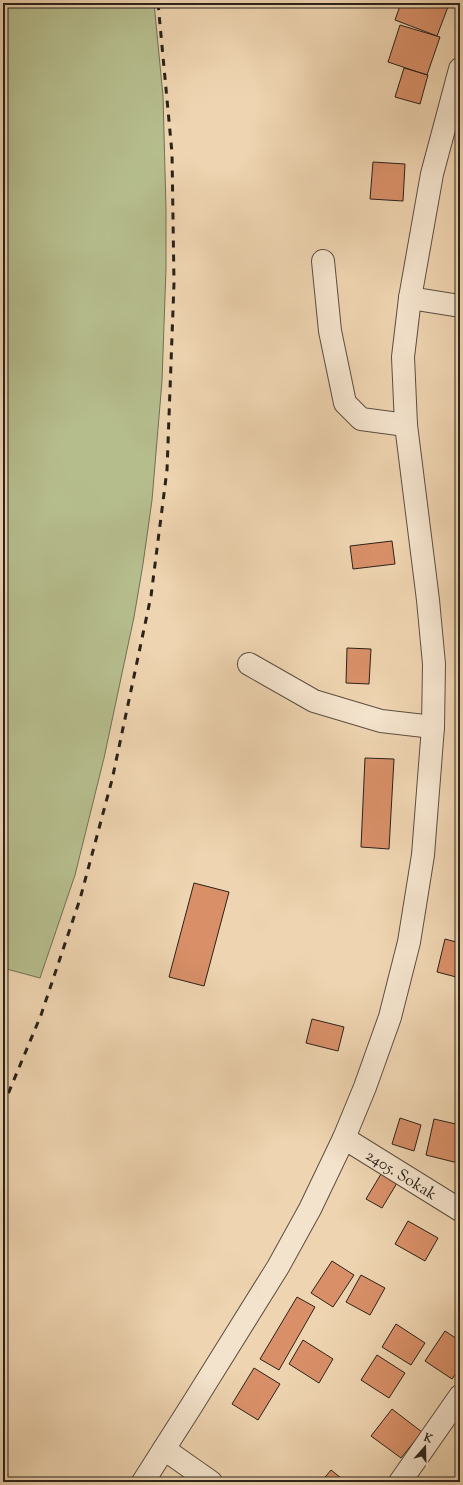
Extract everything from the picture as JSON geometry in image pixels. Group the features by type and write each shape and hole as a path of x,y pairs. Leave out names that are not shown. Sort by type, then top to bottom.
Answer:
{"street":[{"path":"143,1482 278,1267 310,1209 344,1138 365,1087 390,1017 409,942 423,856 433,727 434,664 428,600 406,425 403,357 410,298 432,174 460,69"},
{"path":"323,261 330,331 345,403 361,419 406,425"},
{"path":"410,298 460,306"},
{"path":"249,664 314,701 382,721 433,727"},
{"name":"2405. Sokak","path":"344,1138 460,1210"},
{"path":"400,1482 460,1396"},
{"path":"164,1449 211,1482"}],"green space":[{"path":"3,3 154,3 163,96 166,268 162,381 152,500 134,617 104,758 75,875 40,978 3,968"}],"building":[{"path":"401,3 449,4 437,36 395,20"},
{"path":"400,25 440,37 427,75 388,62"},
{"path":"404,68 428,75 420,104 395,97"},
{"path":"373,162 405,164 403,201 370,199"},
{"path":"392,541 395,564 353,569 350,546"},
{"path":"347,648 371,649 369,684 346,683"},
{"path":"365,758 394,759 389,849 361,847"},
{"path":"194,883 229,892 204,986 169,977"},
{"path":"445,939 460,943 460,978 437,972"},
{"path":"312,1019 344,1027 338,1051 306,1043"},
{"path":"400,1118 421,1125 414,1151 392,1144"},
{"path":"434,1119 460,1125 460,1153 458,1163 426,1155"},
{"path":"381,1174 397,1183 382,1208 366,1199"},
{"path":"408,1221 438,1238 425,1261 395,1244"},
{"path":"332,1261 354,1275 333,1307 311,1293"},
{"path":"361,1275 385,1288 370,1315 346,1302"},
{"path":"297,1297 315,1307 279,1370 260,1359"},
{"path":"396,1324 425,1343 411,1365 382,1347"},
{"path":"445,1331 460,1341 460,1368 452,1379 425,1361"},
{"path":"303,1340 333,1359 319,1383 289,1364"},
{"path":"377,1355 405,1373 389,1398 361,1380"},
{"path":"254,1368 280,1384 258,1420 232,1404"},
{"path":"392,1409 422,1432 401,1458 371,1436"},
{"path":"331,1470 346,1482 321,1482"}],"railway":[{"path":"3,1106 41,1015 80,899 112,780 151,596 167,470 174,283 172,153 158,3"}]}
